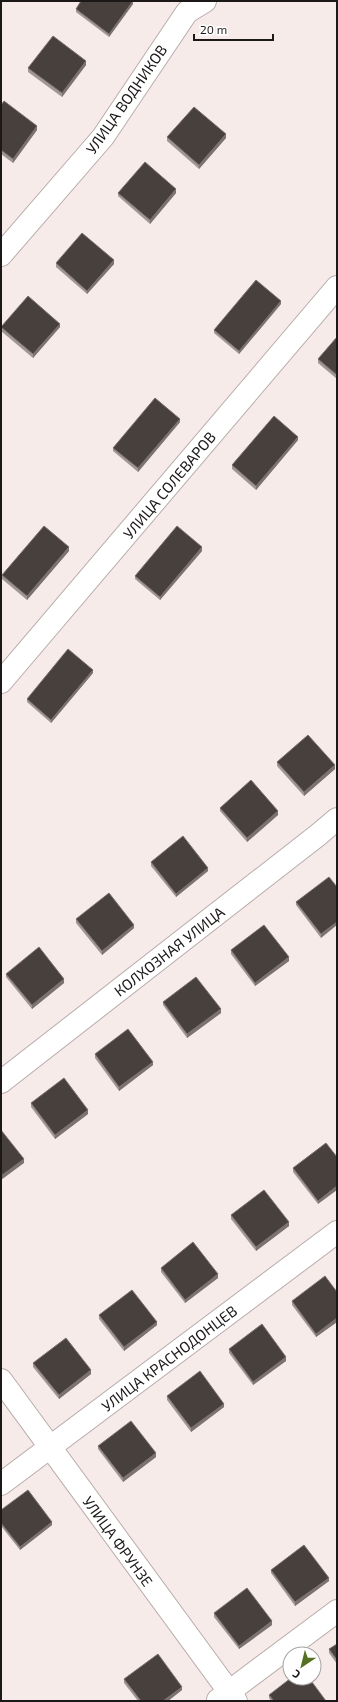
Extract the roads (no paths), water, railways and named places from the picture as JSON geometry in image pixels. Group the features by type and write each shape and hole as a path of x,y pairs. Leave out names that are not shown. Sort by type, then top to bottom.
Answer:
{"street":[{"name":"УЛИЦА ВОДНИКОВ","path":"1,254 103,137 187,12 205,1"},
{"name":"УЛИЦА СОЛЕВАРОВ","path":"1,682 337,287"},
{"name":"КОЛХОЗНАЯ УЛИЦА","path":"1,1082 337,819"},
{"name":"УЛИЦА КРАСНОДОНЦЕВ","path":"1,1484 337,1232"},
{"name":"УЛИЦА ФРУНЗЕ","path":"1,1380 227,1698"},
{"path":"227,1698 337,1611"}]}
